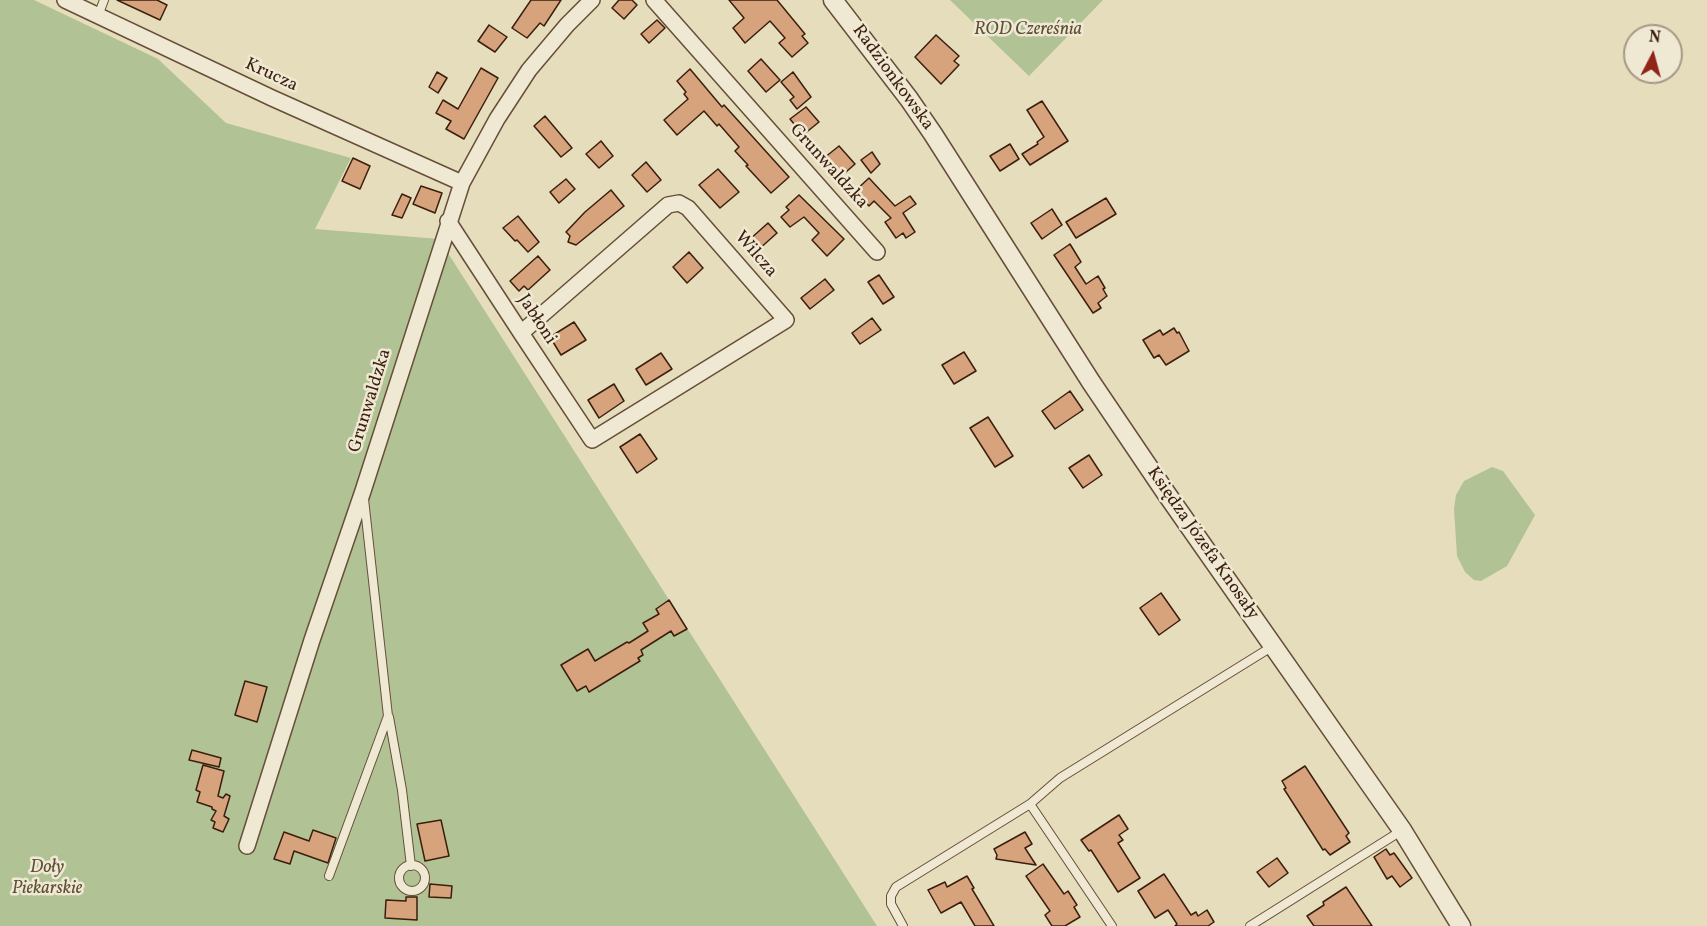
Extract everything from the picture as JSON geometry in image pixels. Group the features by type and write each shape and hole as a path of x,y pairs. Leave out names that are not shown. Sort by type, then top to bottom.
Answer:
{"street":[{"name":"Krucza","path":"65,0 462,183"},
{"name":"Grunwaldzka","path":"247,846 462,183 497,119 529,70 592,0"},
{"name":"Grunwaldzka","path":"654,0 877,252"},
{"name":"Radzionkowska","path":"833,0 909,99 949,158"},
{"name":"Księdza Józefa Knosały","path":"949,158 1091,382 1402,830 1461,926"},
{"name":"Wilcza","path":"521,333 668,205 678,203 688,208 786,320 592,440"},
{"name":"Jabłoni","path":"448,221 592,440"}],"lane":[{"path":"98,16 104,0"},
{"path":"363,491 388,716 402,790 411,866"},
{"path":"903,926 891,904 891,896 896,887 1030,804 1060,778 1274,646"},
{"path":"329,876 388,716"},
{"path":"1030,804 1112,926"},
{"path":"1250,926 1402,830"}],"green space":[{"name":"Doły Piekarskie","path":"0,0 34,0 158,59 226,123 351,158 315,229 439,239 877,926 0,926"},
{"name":"ROD Czereśnia","path":"950,0 1103,0 1029,76"},
{"path":"1492,467 1503,471 1535,515 1507,566 1481,581 1474,580 1465,572 1457,556 1454,509 1456,495 1464,481"}],"building":[{"path":"117,0 157,0 167,5 160,20"},
{"path":"531,0 561,0 544,26 540,23 527,38 512,28"},
{"path":"619,0 632,0 637,5 624,19 612,8"},
{"path":"729,0 777,0 805,34 802,36 808,43 792,57 779,43 785,38 770,21 745,43 733,28 744,18"},
{"path":"657,20 665,28 649,43 641,34"},
{"path":"489,25 507,37 495,52 478,41"},
{"path":"936,35 959,56 954,61 959,65 941,84 915,57"},
{"path":"761,59 780,80 766,92 748,71"},
{"path":"481,68 498,78 464,139 446,129 451,121 436,113 443,100 458,109"},
{"path":"690,69 722,107 724,105 789,177 771,193 735,151 739,147 704,111 677,135 664,120 688,99 684,94 686,92 677,81"},
{"path":"437,72 447,78 438,93 429,87"},
{"path":"793,72 811,97 797,109 790,100 794,97 781,82"},
{"path":"1042,101 1068,141 1030,165 1022,154 1038,144 1037,142 1044,137 1027,110"},
{"path":"806,107 819,122 803,135 790,119"},
{"path":"545,116 572,148 561,157 534,126"},
{"path":"601,141 613,156 599,168 586,154"},
{"path":"1010,144 1019,159 1000,171 990,156"},
{"path":"839,146 855,164 846,172 842,169 838,173 824,158"},
{"path":"872,152 880,164 871,173 861,160"},
{"path":"353,158 370,166 360,189 342,181"},
{"path":"646,162 661,180 647,192 632,175"},
{"path":"718,169 739,192 720,208 699,185"},
{"path":"869,178 895,206 910,196 916,204 903,213 915,232 906,238 903,233 896,238 885,222 891,218 874,201 869,206 855,191"},
{"path":"566,179 575,189 559,203 550,192"},
{"path":"421,186 442,193 435,213 413,204"},
{"path":"611,190 624,206 576,245 568,242 570,236 566,232"},
{"path":"402,194 411,198 402,218 392,215"},
{"path":"799,195 844,239 827,256 812,240 819,233 804,217 790,227 781,217 789,210 786,207"},
{"path":"1106,198 1116,214 1076,238 1066,222"},
{"path":"1052,209 1062,225 1042,239 1031,223"},
{"path":"518,216 539,242 528,252 503,228"},
{"path":"768,223 777,233 758,250 749,240"},
{"path":"1070,244 1081,262 1075,267 1086,284 1098,276 1105,288 1103,289 1107,296 1098,303 1101,308 1093,313 1054,255"},
{"path":"689,252 703,268 687,283 673,267"},
{"path":"538,256 550,270 528,290 524,286 519,291 510,281"},
{"path":"879,275 894,297 883,304 868,282"},
{"path":"825,279 834,290 810,309 801,298"},
{"path":"872,318 881,330 860,344 852,333"},
{"path":"574,322 586,340 561,355 550,337"},
{"path":"1174,328 1177,333 1179,332 1189,351 1166,365 1159,355 1154,358 1143,340 1160,330 1163,335"},
{"path":"964,352 976,371 954,384 942,365"},
{"path":"661,353 672,369 646,385 636,369"},
{"path":"614,384 624,401 599,418 588,400"},
{"path":"1070,391 1083,410 1055,429 1042,411"},
{"path":"988,417 1013,456 995,467 970,428"},
{"path":"640,434 657,459 637,473 620,447"},
{"path":"1089,455 1102,475 1083,488 1069,468"},
{"path":"1161,593 1180,620 1159,635 1140,608"},
{"path":"669,600 687,629 674,636 671,631 641,650 643,655 638,658 640,661 589,692 586,686 577,691 561,665 588,649 595,661 627,642 629,643 648,631 643,623 659,614 656,609"},
{"path":"245,681 267,687 257,722 235,715"},
{"path":"192,750 221,758 219,767 189,760"},
{"path":"203,765 224,771 218,796 223,798 226,794 230,796 224,816 229,819 223,832 213,828 215,822 211,820 216,811 212,807 197,802 200,792 196,790"},
{"path":"1305,766 1349,833 1346,836 1350,842 1330,855 1325,849 1323,850 1284,789 1286,788 1282,781"},
{"path":"1119,815 1128,829 1119,835 1123,840 1118,843 1140,878 1118,892 1091,850 1089,851 1081,840"},
{"path":"441,820 449,856 425,861 417,824"},
{"path":"313,830 336,838 328,863 294,851 290,864 274,859 284,832 309,841"},
{"path":"1025,832 1032,844 1025,848 1036,865 996,859 994,849"},
{"path":"1386,849 1390,855 1394,853 1412,878 1400,887 1392,876 1387,879 1374,857"},
{"path":"1277,858 1288,873 1269,887 1257,872"},
{"path":"1043,864 1064,894 1068,891 1077,905 1074,907 1080,917 1065,926 1052,926 1045,915 1050,911 1026,876"},
{"path":"1164,874 1191,915 1196,912 1198,916 1207,910 1214,922 1208,926 1175,926 1177,924 1168,910 1155,918 1138,891"},
{"path":"967,876 994,926 975,926 961,902 941,913 928,890 945,882 947,887"},
{"path":"430,884 452,886 451,898 429,897"},
{"path":"1346,887 1372,926 1314,926 1307,916"},
{"path":"406,897 417,897 417,920 385,918 386,900 406,901"}]}
